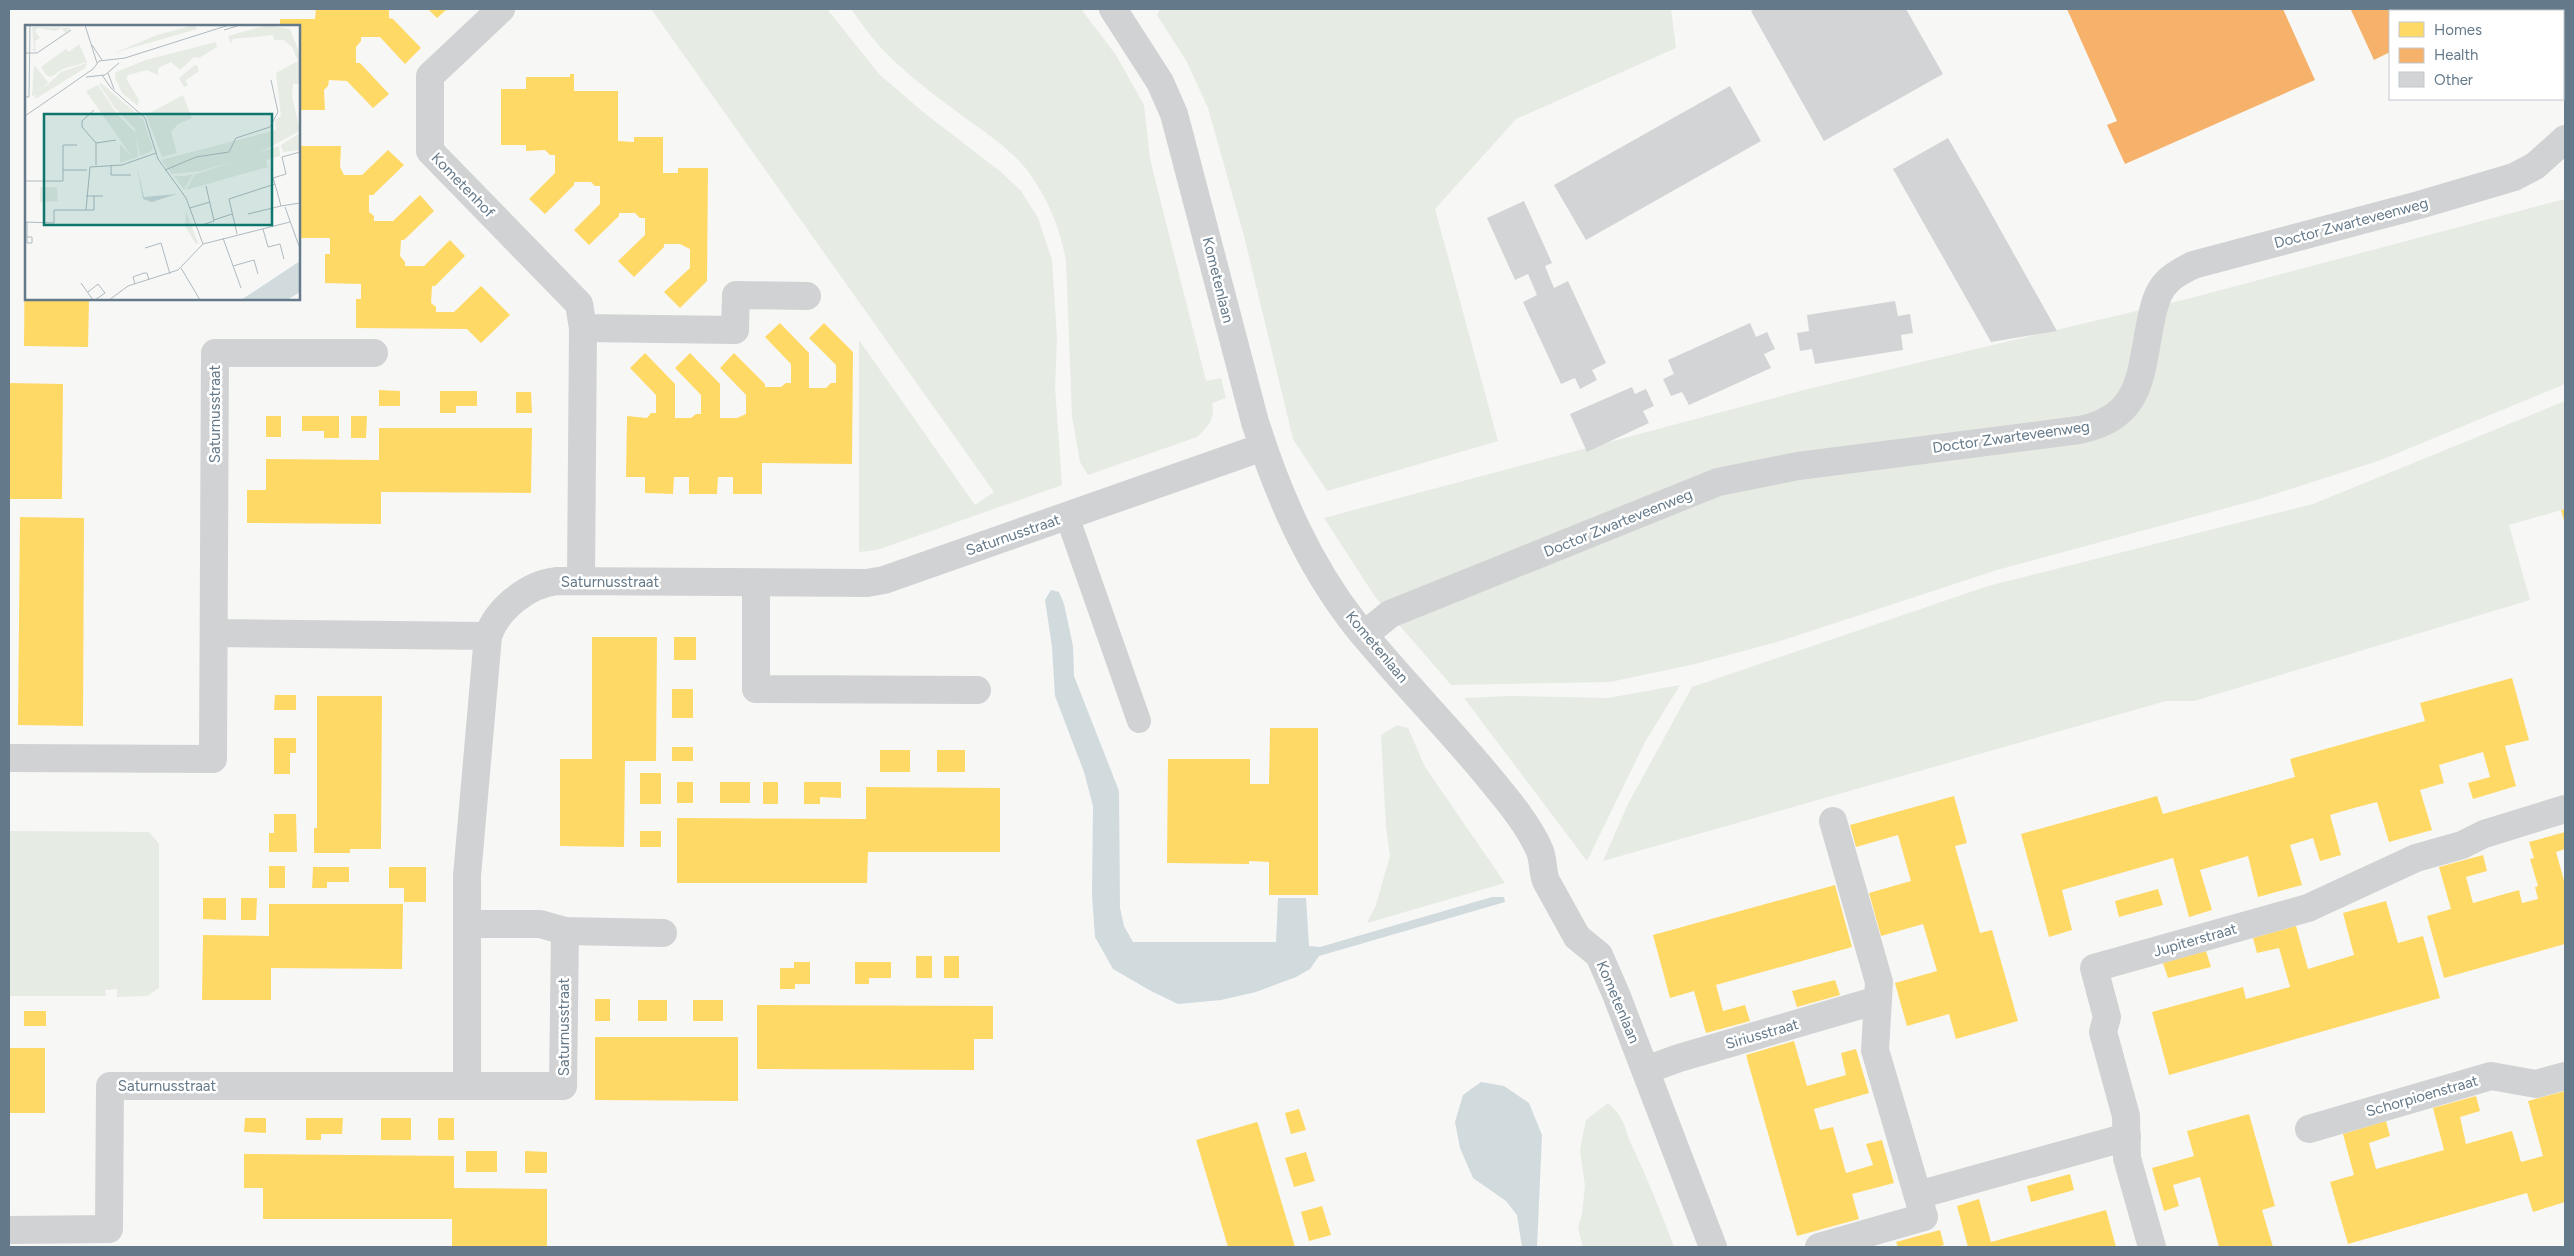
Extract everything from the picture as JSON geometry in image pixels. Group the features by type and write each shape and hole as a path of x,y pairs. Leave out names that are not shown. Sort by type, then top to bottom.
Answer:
{"street":[{"name":"Kometenhof","path":"500,9 430,76 430,151 579,304 583,328 581,581"},
{"name":"Kometenlaan","path":"1113,9 1160,82 1174,114 1263,447 1279,492 1312,558 1341,604 1364,635 1457,739 1519,816 1540,850 1543,874 1577,938 1599,956 1646,1070 1713,1247"},
{"name":"Doctor Zwarteveenweg","path":"1364,635 1390,614 1718,482 1798,466 2079,430 2101,424 2120,412 2137,390 2153,310 2161,290 2171,277 2193,265 2419,205 2514,177 2535,166 2565,139"},
{"path":"583,328 735,330 736,295 807,296"},
{"name":"Saturnusstraat","path":"9,758 213,759 215,353 374,353"},
{"name":"Saturnusstraat","path":"467,1086 467,876 488,636 497,618 524,593 550,582 867,583 884,580 1263,447"},
{"path":"756,583 756,689 977,690"},
{"path":"214,633 488,636"},
{"name":"Jupiterstraat","path":"2152,1247 2127,1158 2126,1116 2103,1032 2107,1017 2094,968 2308,908 2416,858 2462,845 2484,834 2565,809"},
{"path":"1819,1247 1924,1217 1875,1050 1879,982 1833,821"},
{"path":"467,924 540,924 565,931 663,933"},
{"name":"Saturnusstraat","path":"9,1230 108,1229 110,1086 563,1086 565,931"},
{"name":"Siriusstraat","path":"1646,1070 1878,1000"},
{"name":"Schorpioenstraat","path":"2309,1129 2491,1076 2536,1084 2565,1076"},
{"path":"1918,1195 2127,1137"}],"lane":[{"path":"1067,516 1139,721"}],"shaded area":[{"path":"651,9 827,9 879,74 923,112 1001,172 1021,191 1038,218 1052,260 1057,338 1055,387 1062,485 877,550 859,552 859,340 975,505 994,492"},
{"path":"851,9 1081,9 1116,55 1144,105 1150,159 1206,381 1221,378 1226,398 1212,403 1212,418 1205,430 1197,437 1088,475 1080,462 1072,416 1066,261 1058,228 1044,196 1015,156 926,89 899,65 875,41"},
{"path":"1160,9 1671,9 1676,48 1516,119 1435,209 1498,441 1327,491 1293,439 1244,236 1208,108 1187,62 1157,15"},
{"path":"2565,199 2565,384 2381,460 2256,500 1997,570 1777,642 1695,664 1610,682 1451,685 1376,598 1324,518 1808,389 2191,298"},
{"path":"2565,401 2565,509 2509,525 2530,600 2194,701 2166,701 1603,861 1628,804 1692,687 1988,586 2313,504"},
{"path":"1051,590 1059,592 1064,604 1073,646 1074,676 1119,791 1120,908 1124,926 1133,942 1276,942 1278,898 1306,898 1309,946 1320,947 1492,897 1504,897 1505,902 1319,956 1310,969 1296,977 1256,992 1221,1000 1178,1004 1113,969 1095,937 1092,895 1093,806 1084,772 1055,696 1052,647 1045,600"},
{"path":"1680,685 1645,742 1587,861 1464,698 1511,696 1608,698"},
{"path":"1397,725 1408,728 1425,767 1505,883 1367,923 1376,905 1390,856 1386,827 1381,735"},
{"path":"9,831 149,832 159,844 159,988 147,996 117,997 117,989 105,990 106,996 9,996"},
{"path":"1481,1082 1504,1086 1529,1103 1542,1135 1537,1247 1522,1247 1517,1215 1506,1201 1473,1178 1460,1148 1455,1122 1463,1095"},
{"path":"1608,1103 1623,1123 1674,1247 1583,1247 1578,1228 1582,1214 1585,1186 1580,1150 1586,1120"}],"building: Homes":[{"path":"316,9 389,9 389,18 393,19 421,48 405,64 380,37 361,37 361,41 356,47 356,63 360,63 389,94 373,108 347,81 329,80 328,86 324,90 325,110 300,110 300,25 280,25 280,19 315,19"},
{"path":"428,9 447,9 437,18"},
{"path":"570,74 574,74 574,91 618,91 618,141 634,142 634,137 663,137 663,173 678,173 678,168 708,168 707,281 680,308 664,292 690,268 690,249 680,244 664,244 664,247 634,277 618,261 645,235 645,218 640,218 635,213 619,213 619,216 589,245 574,230 600,204 600,186 595,186 591,182 574,182 574,185 545,214 529,199 555,173 555,155 550,155 545,150 526,151 526,145 501,145 501,89 526,89 526,77 570,77"},
{"path":"300,146 341,146 340,167 344,175 362,175 388,150 404,165 373,195 369,195 369,212 374,216 374,221 393,221 420,195 434,211 404,240 401,240 400,256 405,262 405,266 424,266 450,240 465,256 435,286 432,286 431,303 436,307 436,312 454,312 481,286 510,315 481,343 467,329 356,328 356,299 361,299 361,284 325,283 325,254 330,254 330,238 300,238"},
{"path":"25,230 25,300 89,300 88,347 24,346"},
{"path":"780,323 809,353 809,388 826,388 831,383 836,383 836,365 809,338 824,323 853,352 852,464 762,463 762,494 733,494 733,477 718,477 717,494 689,494 689,477 674,477 673,494 645,493 645,477 626,477 627,416 647,418 651,413 656,413 656,395 630,368 645,353 675,384 675,418 691,418 696,414 701,414 701,395 675,368 690,353 720,384 720,418 737,418 746,414 746,395 720,368 734,353 765,384 765,387 781,387 786,383 791,383 791,364 765,337"},
{"path":"9,383 63,384 62,499 9,499"},
{"path":"379,390 400,391 400,406 379,406"},
{"path":"440,391 477,391 477,406 456,406 456,413 440,413"},
{"path":"516,392 531,392 532,413 516,413"},
{"path":"266,416 281,416 281,437 266,437"},
{"path":"302,416 339,416 339,438 324,438 324,431 302,431"},
{"path":"351,416 367,416 366,438 351,438"},
{"path":"379,428 532,428 531,493 381,492 381,524 247,523 247,490 266,490 266,459 379,460"},
{"path":"2565,509 2565,524 2561,510"},
{"path":"20,517 84,518 83,726 18,725"},
{"path":"592,637 657,637 656,761 625,761 624,847 560,846 560,759 592,759"},
{"path":"674,637 696,637 696,660 674,660"},
{"path":"2512,678 2529,740 2505,746 2516,786 2473,799 2468,783 2490,777 2483,752 2439,765 2444,783 2420,790 2432,830 2389,842 2377,802 2330,815 2341,855 2320,861 2313,838 2290,845 2302,885 2258,897 2248,856 2200,870 2212,910 2189,917 2173,858 2062,890 2072,930 2049,937 2021,834 2157,796 2163,814 2295,777 2290,759 2425,721 2420,703"},
{"path":"672,689 693,689 693,718 672,718"},
{"path":"275,695 296,695 296,710 274,710"},
{"path":"317,696 382,696 381,849 350,849 350,853 314,853 314,828 317,828"},
{"path":"1270,728 1318,728 1318,895 1269,895 1269,862 1249,861 1249,864 1167,863 1168,759 1250,759 1250,784 1269,784"},
{"path":"274,738 296,738 296,753 290,753 290,774 274,774"},
{"path":"672,747 693,747 693,761 672,761"},
{"path":"880,750 910,750 910,772 880,772"},
{"path":"937,750 965,750 965,772 937,772"},
{"path":"640,773 661,773 661,804 640,804"},
{"path":"677,782 693,782 693,803 677,803"},
{"path":"720,782 750,782 750,803 720,803"},
{"path":"763,782 778,782 778,804 763,804"},
{"path":"804,782 841,782 841,798 820,797 820,804 804,804"},
{"path":"866,787 1000,788 1000,852 868,852 867,883 677,883 677,818 866,819"},
{"path":"1954,796 1967,843 1955,846 1980,933 1992,930 2018,1021 1956,1039 1949,1014 1907,1026 1895,983 1937,971 1923,924 1881,936 1869,893 1911,881 1898,835 1856,847 1850,825"},
{"path":"274,814 296,814 297,852 269,852 269,833 274,833"},
{"path":"640,831 661,831 661,847 640,847"},
{"path":"2565,832 2565,849 2556,852 2565,884 2565,944 2444,978 2427,916 2451,909 2439,867 2483,855 2487,871 2466,877 2473,903 2519,890 2522,903 2538,899 2535,887 2538,886 2530,859 2534,858 2529,842"},
{"path":"269,866 285,866 285,888 269,888"},
{"path":"313,867 349,867 349,882 327,882 327,888 312,888"},
{"path":"389,867 426,867 426,902 404,902 404,888 389,888"},
{"path":"1835,885 1852,947 1716,985 1723,1011 1745,1005 1750,1021 1706,1033 1694,991 1670,998 1653,935"},
{"path":"2158,889 2163,905 2119,917 2115,901"},
{"path":"203,898 226,898 226,920 203,919"},
{"path":"241,898 257,898 256,920 241,920"},
{"path":"2386,901 2398,943 2423,936 2440,998 2169,1075 2152,1012 2243,987 2246,999 2290,987 2279,948 2257,953 2253,938 2296,926 2308,969 2354,955 2343,913"},
{"path":"269,904 403,904 402,969 271,968 271,1000 202,1000 203,935 269,936"},
{"path":"2206,951 2211,967 2168,978 2163,963"},
{"path":"916,956 932,956 932,978 916,978"},
{"path":"944,956 959,956 959,978 944,978"},
{"path":"794,962 810,962 810,984 795,984 795,989 780,989 780,968 794,968"},
{"path":"855,962 891,962 891,978 869,978 869,984 855,984"},
{"path":"1835,980 1840,995 1797,1007 1792,991"},
{"path":"595,999 610,999 610,1021 595,1021"},
{"path":"638,1000 667,1000 667,1021 638,1021"},
{"path":"693,1000 723,1000 723,1021 693,1021"},
{"path":"757,1005 993,1006 993,1039 974,1039 974,1070 757,1069"},
{"path":"24,1011 46,1011 46,1026 24,1026"},
{"path":"595,1037 738,1037 738,1101 595,1100"},
{"path":"1794,1041 1807,1086 1846,1075 1841,1053 1856,1049 1869,1093 1814,1109 1820,1130 1833,1127 1846,1173 1873,1165 1866,1144 1882,1140 1894,1183 1852,1194 1859,1219 1797,1236 1746,1055"},
{"path":"9,1048 45,1048 45,1113 9,1113"},
{"path":"2565,1091 2565,1202 2533,1212 2527,1193 2348,1244 2330,1182 2354,1175 2343,1134 2386,1121 2390,1136 2369,1143 2376,1169 2444,1150 2433,1108 2476,1096 2480,1111 2460,1117 2466,1144 2512,1131 2521,1162 2543,1156 2528,1101"},
{"path":"1299,1109 1306,1130 1291,1134 1285,1113"},
{"path":"2249,1114 2275,1206 2262,1210 2273,1247 2219,1247 2200,1177 2173,1185 2179,1206 2164,1211 2152,1168 2194,1156 2187,1131"},
{"path":"245,1118 266,1118 266,1133 244,1132"},
{"path":"306,1118 343,1118 342,1134 321,1134 321,1140 306,1140"},
{"path":"381,1118 411,1118 411,1140 381,1140"},
{"path":"438,1118 454,1118 454,1140 438,1140"},
{"path":"1257,1122 1295,1247 1228,1247 1196,1140"},
{"path":"466,1151 497,1151 497,1172 466,1172"},
{"path":"525,1151 547,1152 547,1173 525,1173"},
{"path":"1306,1152 1315,1181 1294,1187 1285,1158"},
{"path":"244,1154 454,1156 454,1188 547,1189 547,1247 452,1247 452,1219 263,1219 263,1188 244,1188"},
{"path":"2070,1174 2074,1190 2031,1202 2027,1186"},
{"path":"1979,1199 1991,1242 2106,1210 2116,1247 1968,1247 1957,1206"},
{"path":"1322,1206 1331,1235 1309,1241 1301,1212"},
{"path":"1940,1230 1944,1245 1936,1247 1898,1247 1896,1242"}],"building: Health":[{"path":"2067,9 2283,9 2315,80 2125,164 2107,125 2117,121"},
{"path":"2488,9 2389,10 2389,52 2374,60 2351,10"}],"building: Other":[{"path":"1755,9 1906,9 1943,74 1824,141 1751,11"},
{"path":"1730,86 1761,141 1586,240 1554,185"},
{"path":"1948,138 2057,331 1991,342 1893,169"},
{"path":"1524,201 1552,263 1545,266 1554,288 1568,281 1606,363 1592,370 1597,380 1580,389 1575,378 1561,384 1523,302 1537,295 1528,274 1515,280 1487,218"},
{"path":"1895,301 1898,316 1910,314 1913,333 1901,335 1903,350 1815,364 1812,349 1800,351 1797,333 1809,331 1807,315"},
{"path":"1750,323 1756,337 1767,332 1775,349 1764,354 1771,368 1689,405 1682,392 1671,396 1663,379 1674,374 1668,360"},
{"path":"1632,387 1635,394 1646,389 1654,406 1643,411 1649,423 1587,452 1570,414"}]}
